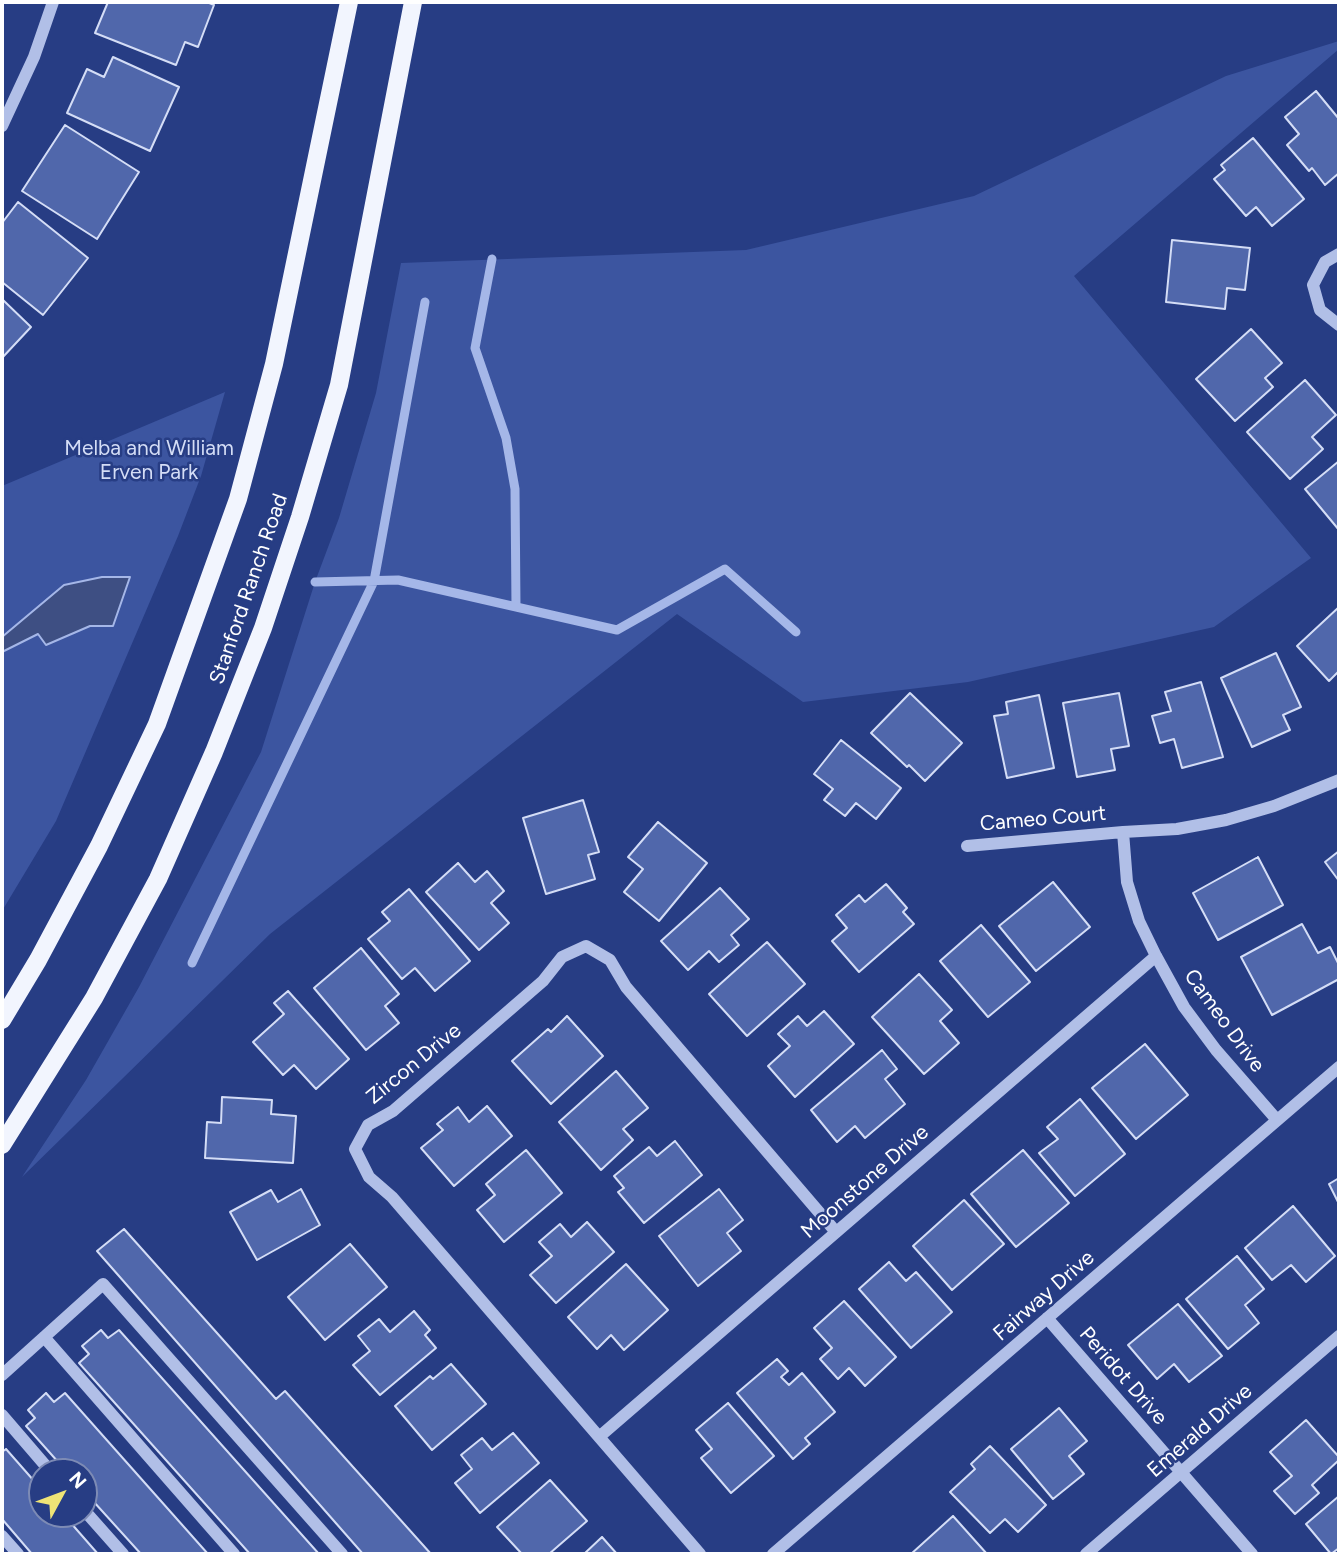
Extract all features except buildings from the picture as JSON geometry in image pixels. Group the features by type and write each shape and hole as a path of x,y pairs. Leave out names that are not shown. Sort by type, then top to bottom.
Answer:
{"main road":[{"name":"Stanford Ranch Road","path":"2,1020 38,960 99,846 157,724 239,499 274,365 349,2"},
{"name":"Stanford Ranch Road","path":"2,1145 94,998 158,879 214,752 262,628 300,517 339,385 413,2"}],"street":[{"path":"2,126 34,57 53,2"},
{"path":"1339,254 1325,262 1313,285 1320,310 1339,326"},
{"path":"1123,832 1177,829 1226,820 1273,806 1339,779"},
{"name":"Cameo Court","path":"967,846 1123,832"},
{"name":"Cameo Drive","path":"1123,832 1127,882 1139,921 1184,1007 1216,1050 1277,1120"},
{"name":"Zircon Drive","path":"699,1554 392,1197 369,1177 355,1149 368,1125 393,1111 533,989 562,957 586,946 610,960 626,987 836,1232"},
{"name":"Moonstone Drive","path":"599,1437 1157,956"},
{"name":"Fairway Drive","path":"773,1554 1339,1067"},
{"path":"2,1375 103,1284 342,1554"},
{"name":"Peridot Drive","path":"1047,1318 1252,1554"},
{"name":"Emerald Drive","path":"1086,1554 1339,1336"},
{"path":"44,1337 234,1554"},
{"path":"2,1415 39,1458"},
{"path":"98,1526 123,1554"},
{"path":"2,1536 18,1554"}],"green space":[{"path":"1339,41 1339,49 1074,276 1311,558 1214,627 968,682 803,702 677,614 270,934 22,1177 86,1080 139,987 261,752 315,582 339,518 376,393 401,263 746,250 974,196 1226,76"},
{"name":"Melba and William Erven Park","path":"225,392 201,476 178,536 56,821 2,911 2,486"}],"shaded area":[{"path":"102,577 130,577 113,626 90,626 46,645 38,634 2,652 2,637 64,585"}],"waterway":[{"path":"492,259 475,348 506,438 515,489 516,607"},
{"path":"192,963 374,581 425,302"},
{"path":"315,582 398,580 617,630 725,569 796,632"}]}
